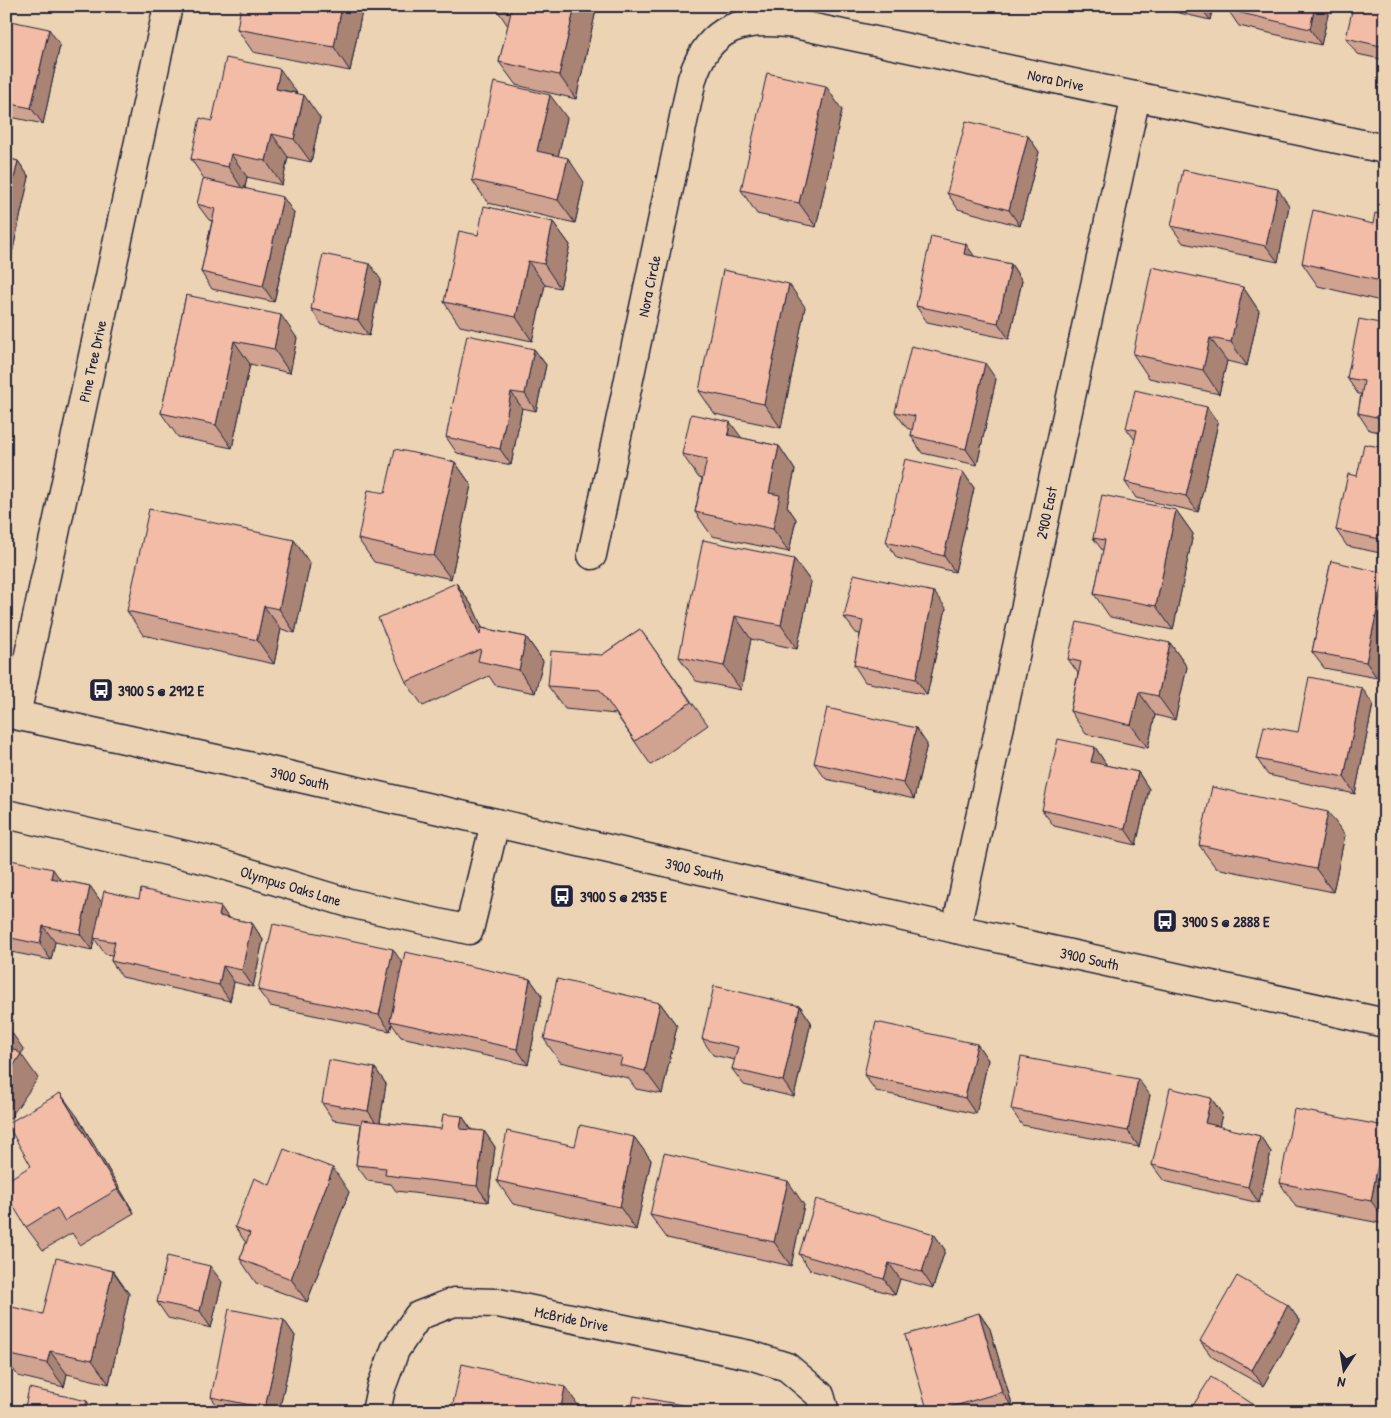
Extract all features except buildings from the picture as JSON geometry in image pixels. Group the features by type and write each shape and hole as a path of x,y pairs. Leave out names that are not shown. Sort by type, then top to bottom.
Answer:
{"street":[{"name":"Pine Tree Drive","path":"11,714 168,6"},
{"name":"Nora Drive","path":"727,28 761,22 795,24 1385,149"},
{"name":"Nora Circle","path":"592,555 692,79 696,64 704,50 727,28"},
{"name":"2900 East","path":"956,929 1136,96"},
{"name":"3900 South","path":"11,714 956,929 1385,1023"},
{"name":"Olympus Oaks Lane","path":"6,814 207,860 349,903 470,930 495,823"},
{"name":"McBride Drive","path":"376,1412 381,1388 395,1350 418,1316 454,1302 498,1303 750,1355 787,1368 822,1404"}],"place":[{"name":"3900 S @ 2912 E","path":"101,690"},
{"name":"3900 S @ 2935 E","path":"562,896"},
{"name":"3900 S @ 2888 E","path":"1165,921"}]}
